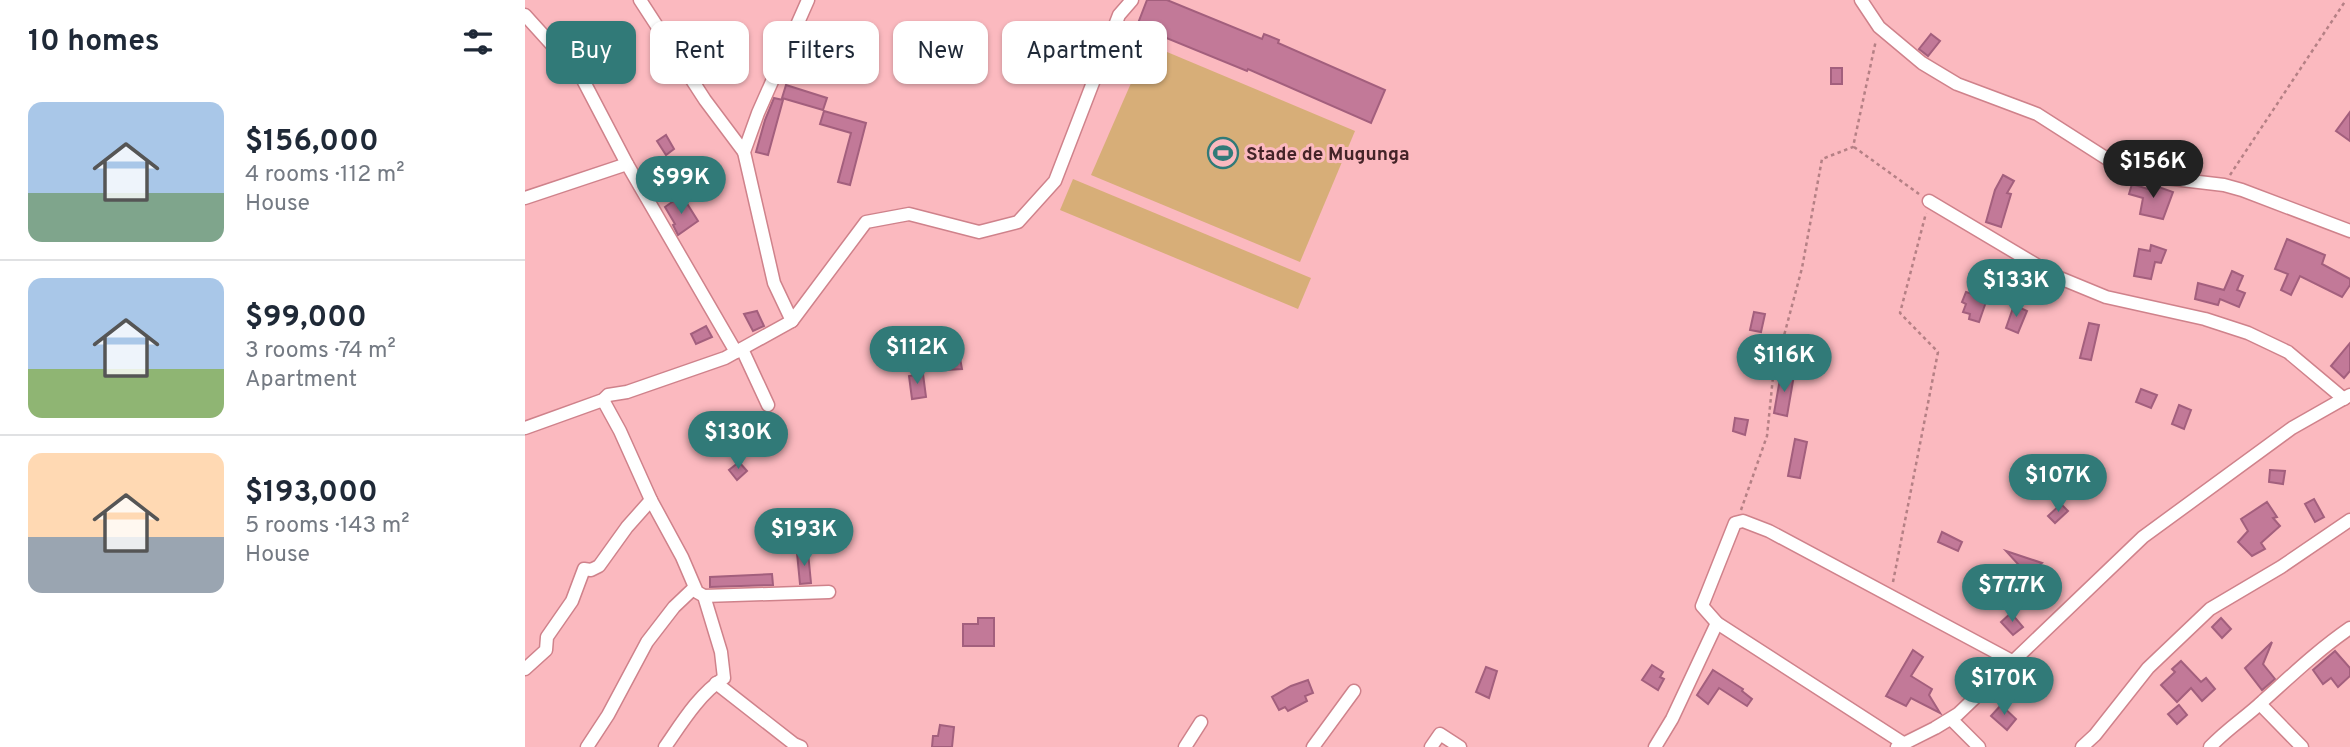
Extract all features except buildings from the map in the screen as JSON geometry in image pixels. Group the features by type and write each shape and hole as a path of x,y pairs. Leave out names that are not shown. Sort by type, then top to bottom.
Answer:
{"street":[{"path":"640,0 705,100 744,152 774,283 792,320"},
{"path":"744,152 758,113 808,0"},
{"path":"525,428 603,400 608,395 627,392 725,358 792,320 866,222 909,214 979,232 1017,222 1055,181 1119,15 1132,0"},
{"path":"1861,0 1879,27 1921,63 1957,84 2037,114 2123,169 2148,176 2224,186 2350,231"},
{"path":"525,15 582,78 627,164 739,350 768,405"},
{"path":"525,198 627,164"},
{"path":"1929,201 2055,276 2106,298 2205,319 2248,333 2288,352 2347,397 2292,428 2143,537 2014,662 1951,719 1900,745 1717,623 1702,606 1735,523 1743,521 1769,531 2014,662"},
{"path":"603,400 699,592 721,652 724,678 716,683 686,716 665,747"},
{"path":"525,668 546,650 547,637 572,601 584,569 591,570 599,566 627,527 651,500"},
{"path":"2081,747 2095,735 2148,668 2210,609 2350,520"},
{"path":"587,747 608,715 647,642 674,607 699,592 829,592"},
{"path":"1655,747 1672,719 1717,623"},
{"path":"2210,747 2317,650 2350,628"},
{"path":"716,683 801,747"},
{"path":"1313,747 1354,691"},
{"path":"2260,704 2302,747"},
{"path":"1951,719 1979,747"},
{"path":"1185,747 1201,722"},
{"path":"1431,747 1440,734 1460,747"}],"path":[{"path":"2224,186 2346,0"},
{"path":"1853,147 1879,27"},
{"path":"1853,147 1929,201 1900,313 1938,352 1890,596"},
{"path":"1735,523 1744,505 1767,436 1773,377 1802,268 1822,159 1853,147"}],"shaded area":[{"name":"Stade de Mugunga","path":"1167,52 1355,131 1300,262 1091,175 1131,84 1167,84"},
{"path":"1073,179 1311,278 1298,309 1060,210"}],"place":[{"name":"Stade de Mugunga","path":"1223,153"}]}
